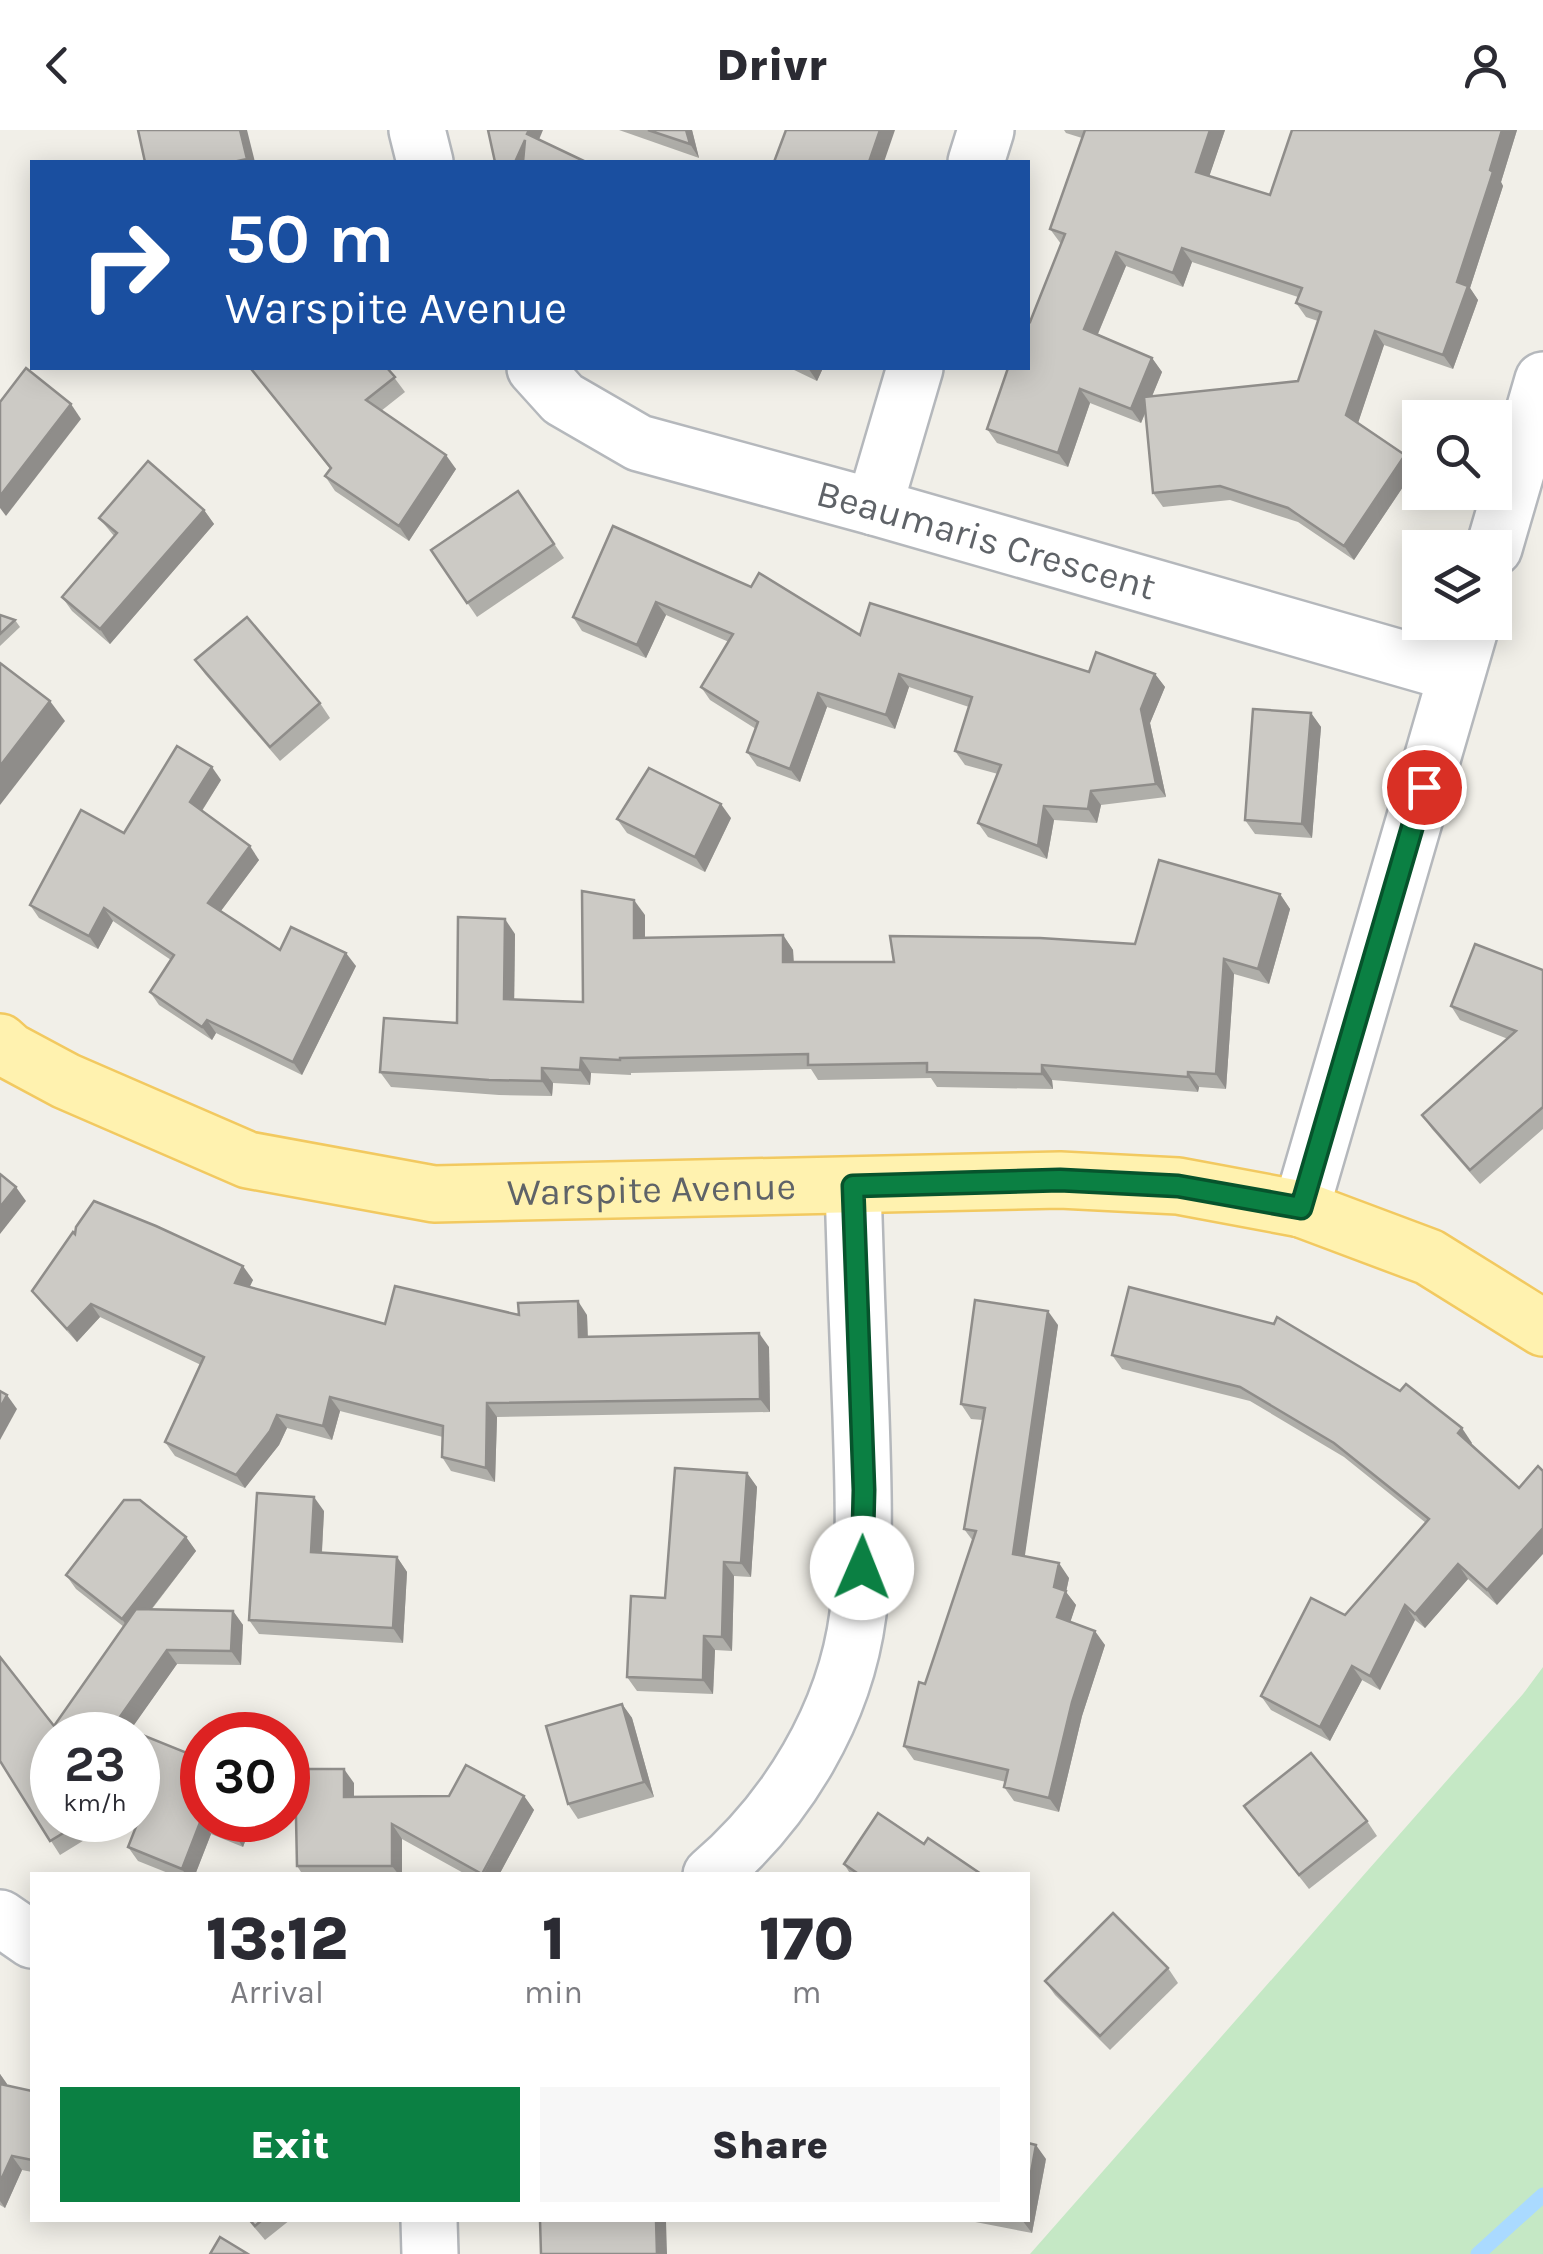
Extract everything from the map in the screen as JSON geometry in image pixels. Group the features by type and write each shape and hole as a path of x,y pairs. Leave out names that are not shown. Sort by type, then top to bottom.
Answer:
{"main road":[{"name":"Warspite Avenue","path":"0,1042 66,1082 248,1160 434,1194 1060,1180 1178,1186 1301,1208 1429,1257 1543,1328"}],"street":[{"path":"417,130 424,160"},
{"path":"977,160 986,130"},
{"name":"Beaumaris Crescent","path":"538,370 563,400 638,443 874,506 1456,674"},
{"path":"874,506 914,370"},
{"path":"1500,530 1538,415"},
{"path":"1301,1208 1466,640"},
{"path":"714,1872 742,1848 785,1794 819,1738 846,1671 858,1618 864,1490 853,1186"},
{"path":"0,1918 30,1939"},
{"path":"430,2222 430,2254"}],"green space":[{"path":"1543,1667 1543,2254 1030,2254 1523,1694"}],"building":[{"path":"138,130 240,130 247,159 242,160 145,160"},
{"path":"488,130 529,130 527,134 582,160 523,160 525,140 516,160 495,160"},
{"path":"648,130 686,130 690,144"},
{"path":"786,130 880,130 870,160 775,160"},
{"path":"1085,130 1210,130 1196,172 1270,195 1292,130 1502,130 1490,170 1493,172 1457,282 1468,286 1443,355 1375,331 1346,415 1402,453 1402,459 1344,546 1288,508 1220,486 1153,493 1144,397 1298,381 1321,312 1296,303 1302,288 1182,248 1173,273 1116,252 1084,329 1152,358 1131,409 1080,389 1058,453 987,429 1007,370 1030,370 1030,322 1065,234 1050,229"},
{"path":"26,368 71,404 0,496 0,402"},
{"path":"252,370 389,370 395,377 366,400 446,455 399,526 325,476 331,468"},
{"path":"148,461 204,510 100,629 62,597 117,533 99,518"},
{"path":"518,491 554,544 467,603 431,550"},
{"path":"613,526 751,587 759,573 860,635 870,603 1089,672 1096,652 1155,674 1141,709 1156,784 1091,791 1088,809 1044,806 1038,846 978,823 1001,765 955,751 972,697 899,674 886,715 818,693 790,769 747,752 758,722 701,687 733,634 656,602 637,645 573,617"},
{"path":"0,615 15,620 0,634"},
{"path":"247,617 320,703 270,747 195,660"},
{"path":"0,663 50,701 0,766"},
{"path":"1253,709 1311,713 1302,824 1245,820"},
{"path":"177,746 212,767 190,802 250,846 208,903 280,950 291,927 346,953 293,1062 207,1020 202,1027 150,992 174,955 104,908 89,936 30,905 81,810 124,833"},
{"path":"649,768 721,804 695,857 617,819"},
{"path":"1159,860 1280,894 1258,969 1224,959 1216,1074 1188,1072 1188,1077 1042,1065 1042,1074 927,1072 927,1063 808,1065 808,1054 581,1058 580,1070 542,1068 542,1081 380,1072 384,1018 457,1023 458,917 505,919 504,999 583,1002 582,891 634,900 634,938 783,935 783,962 894,962 890,936 1135,944"},
{"path":"1475,944 1543,970 1543,1107 1470,1170 1422,1115 1516,1031 1451,1006"},
{"path":"0,1174 16,1187 0,1207"},
{"path":"94,1201 243,1266 235,1283 385,1324 395,1286 519,1315 518,1303 578,1301 579,1337 759,1333 760,1399 487,1403 486,1468 442,1457 443,1426 330,1397 323,1426 277,1415 270,1431 236,1475 165,1442 204,1357 91,1304 67,1329 32,1291 75,1234"},
{"path":"1129,1287 1274,1324 1277,1317 1400,1391 1406,1384 1462,1428 1458,1433 1519,1488 1538,1466 1543,1471 1543,1528 1487,1590 1458,1564 1415,1614 1405,1605 1370,1676 1352,1666 1320,1727 1261,1696 1311,1598 1345,1615 1429,1519 1334,1443 1240,1387 1112,1355"},
{"path":"975,1300 1048,1311 1013,1554 1059,1563 1054,1587 1066,1591 1057,1617 1095,1631 1072,1702 1049,1798 1004,1787 1008,1770 904,1746 919,1682 925,1684 976,1531 964,1529 985,1408 961,1404"},
{"path":"675,1468 747,1473 741,1563 724,1562 722,1637 704,1636 703,1680 627,1677 631,1596 665,1598"},
{"path":"257,1493 314,1497 311,1552 397,1557 393,1628 249,1620"},
{"path":"124,1500 140,1500 186,1537 122,1619 66,1575"},
{"path":"136,1609 233,1611 231,1651 167,1650 123,1712 64,1712"},
{"path":"0,1657 43,1712 30,1712 30,1809 0,1761"},
{"path":"622,1704 644,1782 568,1804 546,1726"},
{"path":"160,1742 180,1750 180,1842 192,1842 182,1869 128,1847 130,1842 160,1842"},
{"path":"1311,1753 1367,1821 1299,1875 1244,1806"},
{"path":"466,1765 524,1796 483,1872 392,1824 392,1866 297,1866 297,1842 310,1842 310,1769 344,1769 344,1797 449,1796"},
{"path":"878,1813 924,1844 928,1838 978,1872 856,1872 844,1864"},
{"path":"1113,1913 1168,1968 1100,2036 1045,1981"},
{"path":"0,2084 30,2091 30,2160 12,2156 0,2182"},
{"path":"1030,2144 1036,2145 1030,2178"},
{"path":"540,2222 656,2222 657,2254 541,2254"},
{"path":"220,2237 248,2254 210,2254"}],"waterway":[{"path":"1478,2254 1543,2195"}],"route":[{"path":"862,1568 864,1490 853,1186 1060,1180 1178,1186 1301,1208 1424,787"}]}
